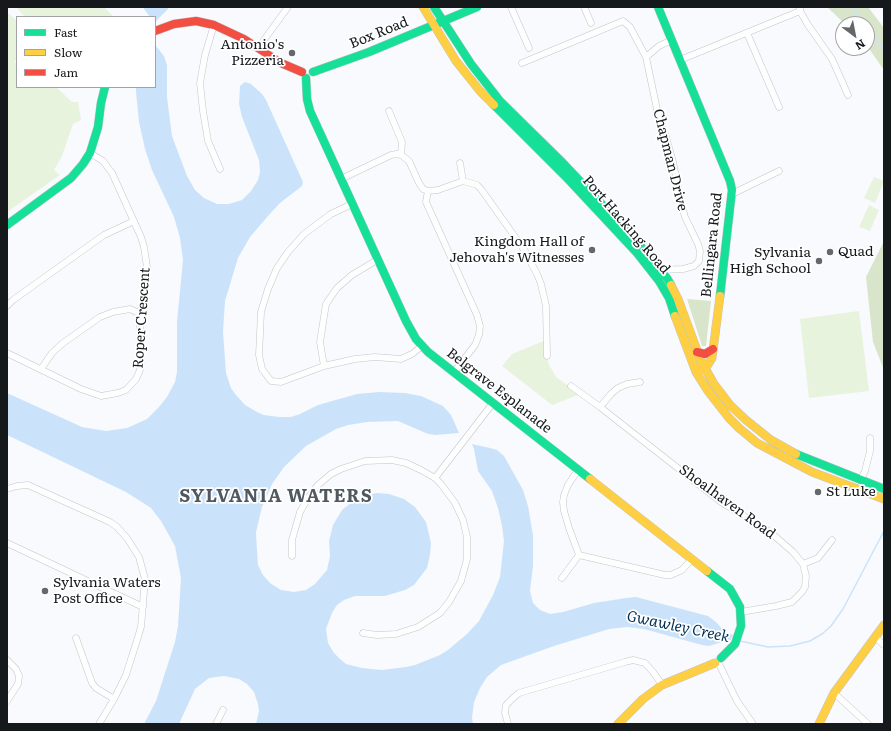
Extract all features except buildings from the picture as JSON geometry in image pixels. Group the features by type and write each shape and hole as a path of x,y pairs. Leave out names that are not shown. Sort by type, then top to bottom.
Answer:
{"street":[{"path":"258,48 288,7"},
{"name":"Port Hacking Road","path":"423,7 463,70 480,92 567,178 652,271 669,298 696,372 708,391 729,418 757,443 779,455 812,472 884,499"},
{"name":"Port Hacking Road","path":"434,7 471,64 500,101 574,174 634,238 667,278 678,299 697,352 717,388 730,405 771,440 791,452 884,489"},
{"name":"Box Road","path":"304,75 304,69 311,69 312,72 343,62 477,7"},
{"path":"511,7 529,48"},
{"path":"584,7 591,23"},
{"name":"Bellingara Road","path":"658,7 730,181 732,194 713,349 710,362 705,368"},
{"path":"680,60 747,33 800,9 832,59 848,95"},
{"name":"Chapman Drive","path":"522,63 624,21 630,27 646,57 659,119 673,162 682,207 700,252 699,261 694,266 684,269 661,270"},
{"path":"156,31 174,24 196,22 214,25 232,32 281,63 304,75"},
{"path":"214,25 205,55 200,83 208,141 220,169"},
{"path":"747,33 779,106"},
{"path":"646,57 660,46 672,40"},
{"name":"Belgrave Esplanade","path":"304,75 310,111 408,327 422,346 493,404 730,589 736,598 741,612 741,626 737,640 719,662 662,685 643,699 618,724"},
{"path":"7,225 71,178 79,170 90,153 98,127 105,88"},
{"path":"389,110 403,145 401,155"},
{"name":"Roper Crescent","path":"7,353 81,389 101,396 126,390 136,378 140,370 141,314 147,267 144,247 112,173 106,164 90,153"},
{"path":"341,179 391,155 401,155 409,161 421,186 428,191 438,190 463,181 477,185 525,252 541,284 546,306 547,356"},
{"path":"460,163 463,181"},
{"path":"732,194 779,172"},
{"path":"428,191 426,202 477,315 480,326 479,335 475,345 454,372"},
{"path":"352,204 321,220 304,234 295,243 272,278 261,312 259,355 262,369 271,381 281,382 324,366 355,359 375,357 401,359 412,354 422,346"},
{"path":"7,306 13,300 104,235 134,221"},
{"path":"324,366 320,342 326,304 337,288 352,275 377,260"},
{"path":"41,369 52,353 63,343 100,317 114,312 130,309 141,314"},
{"path":"697,352 705,354 713,349"},
{"path":"696,372 705,368"},
{"path":"600,407 618,388 627,384 640,382"},
{"name":"Shoalhaven Road","path":"571,386 721,502 770,532 793,552 803,564"},
{"path":"435,478 493,404"},
{"path":"861,479 865,471 870,451 870,438"},
{"path":"292,556 292,540 300,512 318,485 331,474 353,464 365,461 392,460 406,463 435,478 455,503 464,524 468,548 467,559 461,581 449,602 440,613 418,627 396,634 377,635 363,633"},
{"path":"578,470 568,485 563,502 569,528 579,555"},
{"path":"7,489 28,485 110,522 118,527 133,545 139,557 145,580 143,607 138,637 126,675 99,724"},
{"path":"741,612 792,602 802,592 804,587 806,576 803,564 818,558 832,540"},
{"path":"7,543 143,607"},
{"path":"579,555 665,575 671,575 682,570 692,559"},
{"path":"562,578 579,555"},
{"path":"819,724 834,693 884,625"},
{"path":"875,637 884,645"},
{"path":"76,638 92,683 96,688 114,699"},
{"path":"7,660 16,669 19,676 18,684 7,701"},
{"path":"508,724 505,713 506,705 519,693 625,662 633,660 645,663 662,685"},
{"path":"719,662 736,701 751,723"},
{"path":"834,693 868,724"},
{"path":"216,724 223,710"}],"green space":[{"path":"16,7 104,7 113,16 24,16"},
{"path":"827,7 868,7 875,16 837,16"},
{"path":"7,12 16,20 16,60 14,62 16,63 16,88 57,88 72,102 78,102 81,120 73,124 62,156 54,170 60,175 7,212"},
{"path":"875,16 884,28 884,70 874,56"},
{"path":"874,177 884,181 875,203 864,198"},
{"path":"869,205 879,210 870,231 859,227"},
{"path":"884,241 884,370 873,342 866,277"},
{"path":"687,299 711,301 706,346 702,346"},
{"path":"859,311 869,391 809,398 800,319"},
{"path":"546,340 549,365 557,378 581,394 552,405 502,366 512,354"}],"water":[{"path":"144,7 168,7 168,9 156,22 156,16 149,16"},
{"path":"156,46 164,56 167,65 167,97 172,136 187,176 195,190 204,198 217,204 229,204 242,200 251,191 258,180 260,172 259,160 242,117 239,104 240,86 245,82 251,84 266,100 303,182 302,186 280,203 250,237 238,258 225,301 223,332 226,373 231,388 245,405 264,415 291,417 318,405 357,394 379,392 405,393 421,396 443,406 451,415 459,433 436,435 428,434 398,421 367,422 348,425 336,429 306,446 284,467 272,484 262,507 256,532 258,565 263,575 270,583 281,590 294,592 306,590 315,584 327,570 330,556 329,541 333,525 342,510 352,502 366,495 377,493 389,494 404,499 415,507 426,522 431,543 430,555 427,568 414,585 405,590 385,596 355,596 344,600 337,605 332,613 326,629 328,643 339,658 346,664 362,668 382,670 415,665 440,655 448,650 467,634 479,621 493,595 500,577 504,541 498,508 492,491 478,471 472,444 497,450 504,456 523,490 528,506 533,535 533,566 530,591 533,603 540,610 550,614 563,612 594,603 636,597 708,616 725,632 733,635 729,642 725,641 709,646 702,645 644,629 627,627 609,629 554,646 501,665 487,677 474,702 472,718 473,724 256,724 259,711 254,692 247,684 239,679 224,676 209,678 195,689 179,724 144,724 156,701 175,642 178,626 181,578 175,546 161,521 151,508 126,492 7,435 7,393 82,427 106,431 127,428 147,419 167,397 175,382 177,372 177,322 183,260 180,238 174,217 152,170 145,149 139,122 136,88 156,88"}],"waterway":[{"name":"Gwawley Creek","path":"852,7 858,16"},
{"name":"Gwawley Creek","path":"875,38 884,50"},
{"name":"Gwawley Creek","path":"740,641 768,647 790,646 810,641 822,634 831,626 843,609 884,531"}],"traffic: fast":[{"path":"434,7 471,64 500,101 562,162 634,238 671,285"},
{"path":"313,72 369,52 477,7"},
{"path":"658,7 730,181 732,190 720,296"},
{"path":"306,78 307,99 310,111 406,321 416,339 428,352 590,479"},
{"path":"7,225 71,178 83,164 90,153 98,127 105,88"},
{"path":"494,105 567,178 637,253 659,281 669,298 675,316"},
{"path":"796,454 884,489"},
{"path":"707,571 730,589 740,607 741,626 735,644 721,658"}],"traffic: slow":[{"path":"423,7 456,61 480,91 494,105"},
{"path":"671,285 678,299 701,361 714,384 730,405 746,420 771,440 796,454"},
{"path":"696,372 707,366 712,358 720,296"},
{"path":"675,316 696,372 708,391 729,418 739,428 757,443 812,472 884,499"},
{"path":"590,479 707,571"},
{"path":"819,724 834,693 884,625"},
{"path":"618,724 643,699 662,685 715,663"}],"traffic: jam":[{"path":"156,31 174,24 196,21 214,25 244,39 281,63 302,72"},
{"path":"697,352 705,354 713,349"}],"place":[{"name":"Antonio's Pizzeria","path":"292,53"},
{"name":"Kingdom Hall of Jehovah's Witnesses","path":"592,250"},
{"name":"Quad","path":"830,252"},
{"name":"Sylvania High School","path":"819,261"},
{"name":"St Luke","path":"818,492"},
{"name":"Sylvania Waters Post Office","path":"45,591"}],"district":[{"name":"SYLVANIA WATERS","path":"276,497"}]}
